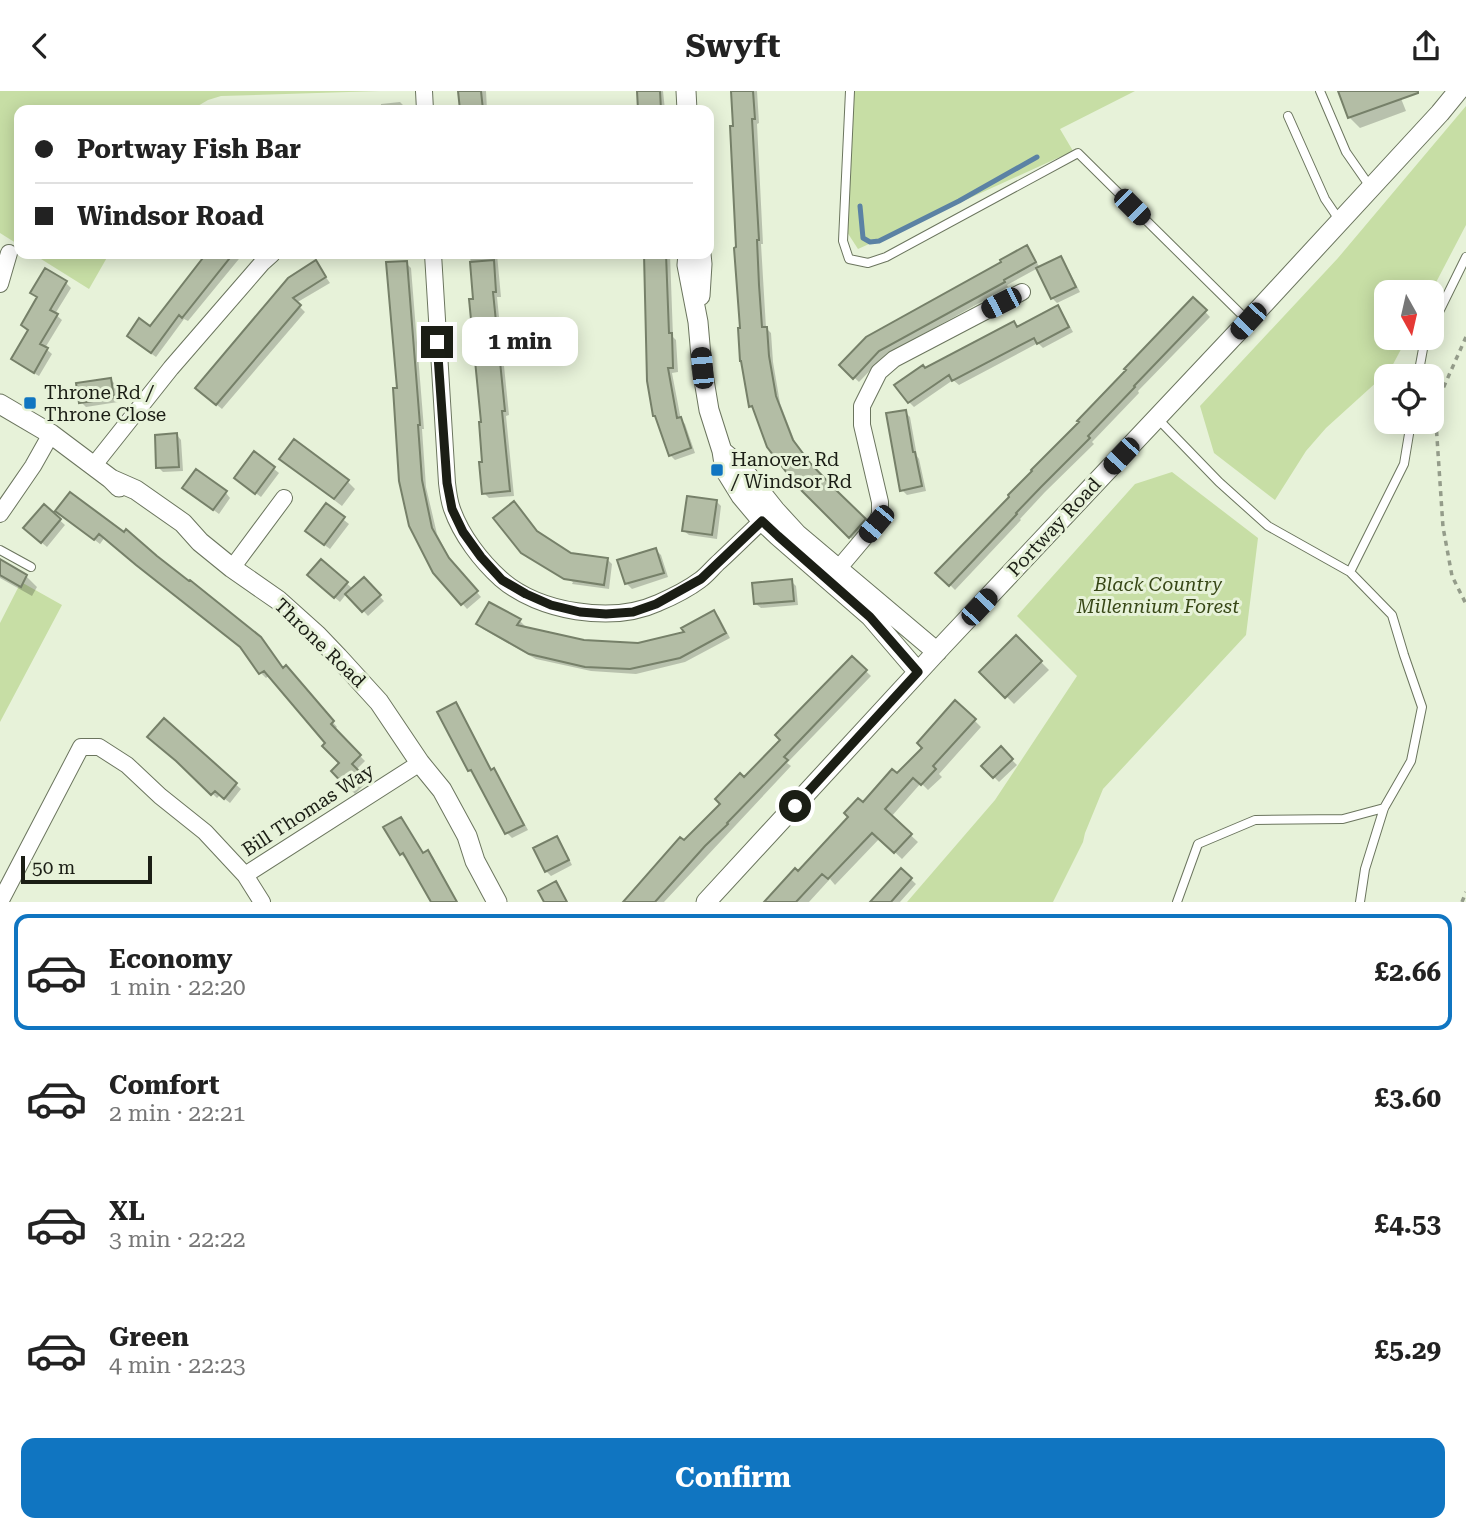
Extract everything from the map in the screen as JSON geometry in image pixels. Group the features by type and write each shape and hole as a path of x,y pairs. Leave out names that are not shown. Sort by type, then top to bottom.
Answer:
{"street":[{"name":"Portway Road","path":"706,902 1248,321 1458,91"},
{"path":"0,284 9,253"},
{"path":"94,465 171,368 266,259"},
{"path":"433,259 447,483 452,509 463,532 502,580 551,605 580,612 633,612 656,604 701,579 769,515"},
{"path":"688,259 709,410 725,470 741,496 769,515 778,536 937,652"},
{"path":"698,322 702,259"},
{"path":"833,574 876,524 880,514 880,502 862,425 862,407 878,373 894,359 1022,292"},
{"name":"Throne Road","path":"0,404 51,434 94,465 130,498 174,532 200,542 278,600 317,635 379,702 420,763 442,790 467,836 475,861 498,902"},
{"path":"0,514 51,434"},
{"path":"232,568 284,498"},
{"path":"833,574 918,672"},
{"path":"0,902 81,747 99,747 127,765 205,832 245,875"},
{"name":"Bill Thomas Way","path":"262,902 245,875 420,763"}],"lane":[{"path":"850,91 843,241 849,259 868,263 886,257 1078,153 1248,321"},
{"path":"1320,91 1346,152 1371,188"},
{"path":"1288,117 1325,199 1340,221"},
{"path":"1444,302 1466,257"},
{"path":"1157,418 1219,482 1268,526 1350,572 1392,615 1422,707 1411,761 1384,808 1365,869 1360,902"},
{"path":"1350,572 1404,464 1409,434"},
{"path":"0,550 31,567"},
{"path":"1177,902 1198,844 1255,820 1343,819 1384,808"}],"path":[{"path":"1466,337 1441,393 1436,423 1443,527 1452,576 1466,604"},
{"path":"1462,902 1466,892"}],"green space":[{"path":"0,91 380,91 221,96 200,105 14,105 14,242 0,233"},
{"path":"854,91 1135,91 1060,129 1073,151 858,249 847,232"},
{"path":"1466,106 1466,225 1437,280 1374,280 1374,350 1401,350 1393,364 1374,364 1374,384 1326,428 1306,451 1275,500 1214,453 1200,406 1338,258"},
{"path":"41,259 106,259 89,289"},
{"name":"Black Country Millennium Forest","path":"1172,472 1258,538 1246,635 1103,789 1083,842 1053,902 907,902 995,800 1077,676 1017,616 1135,484"},
{"path":"21,582 62,605 0,722 0,623"}],"building":[{"path":"458,91 481,91 482,105 459,105"},
{"path":"637,91 660,91 661,105 638,105"},
{"path":"731,91 753,91 762,327 767,327 776,396 793,440 811,464 866,519 849,538 797,486 767,447 752,406 749,407 740,361 738,328"},
{"path":"1338,91 1418,91 1418,93 1348,118"},
{"path":"1027,245 1036,262 1004,280 1005,282 879,351 853,379 839,365 866,337"},
{"path":"1061,256 1076,287 1051,299 1036,268"},
{"path":"202,259 229,259 182,318 179,315 151,353 127,336 139,318 150,326"},
{"path":"644,259 666,259 673,368 668,368 677,418 681,417 691,448 669,456 653,416 647,381"},
{"path":"316,260 326,277 293,298 301,305 216,405 195,388 288,278"},
{"path":"494,260 496,292 493,292 510,491 482,494 479,462 482,462 481,422 469,299 473,299 470,262"},
{"path":"407,261 422,480 432,528 449,558 478,591 461,605 433,573 409,526 399,481 393,388 397,388 386,262"},
{"path":"45,268 67,281 50,310 58,314 40,344 48,348 34,373 11,359 28,330 21,325 37,297 30,293"},
{"path":"1193,297 1207,310 949,586 935,573 1009,497"},
{"path":"1058,305 1069,327 1037,344 1034,338 952,381 949,375 908,403 894,385 923,365 925,368 1014,321 1017,327"},
{"path":"111,378 114,398 79,403 76,383"},
{"path":"906,410 922,486 900,491 886,413"},
{"path":"177,433 179,467 156,468 155,435"},
{"path":"294,439 349,480 334,499 279,459"},
{"path":"254,451 275,467 255,494 234,478"},
{"path":"196,469 227,491 213,510 182,488"},
{"path":"70,492 124,532 126,529 261,637 283,668 286,665 334,721 331,724 361,755 352,764 364,776 349,790 331,771 339,763 322,746 325,743 264,671 259,674 240,647 99,534 94,540 55,511"},
{"path":"687,496 717,500 712,535 682,531"},
{"path":"514,501 537,531 571,553 608,558 604,585 564,579 521,553 493,518"},
{"path":"326,503 345,517 324,545 305,531"},
{"path":"44,504 61,519 41,543 23,528"},
{"path":"656,548 664,573 625,584 617,560"},
{"path":"0,559 27,575 21,587 0,575"},
{"path":"321,559 348,582 334,598 307,575"},
{"path":"364,577 381,595 362,612 345,594"},
{"path":"792,579 794,601 754,604 752,583"},
{"path":"489,602 521,619 517,625 584,640 638,643 684,632 681,628 714,610 726,633 680,658 630,669 585,667 529,654 476,624"},
{"path":"1016,635 1042,661 1005,698 979,672"},
{"path":"852,656 867,670 784,757 788,760 655,902 623,902 680,837 684,840 720,804 715,799 740,773 744,777 780,740 775,735"},
{"path":"955,700 976,719 933,766 936,769 921,785 913,778 885,809 912,834 894,853 872,833 828,879 822,874 796,902 764,902 795,868 798,871 848,817 844,813 858,798 863,802 892,769 897,773 922,748 917,743"},
{"path":"456,702 491,770 494,768 524,825 505,834 437,712"},
{"path":"164,718 237,783 224,799 215,791 211,795 147,737"},
{"path":"1001,746 1013,759 993,778 981,766"},
{"path":"401,817 423,853 428,850 457,902 431,902 403,853 400,855 383,827"},
{"path":"557,836 569,860 545,872 533,848"},
{"path":"901,868 912,878 891,902 870,902"},
{"path":"556,881 567,902 544,902 538,891"}],"waterway":[{"path":"860,206 863,238 870,242 879,241 959,201 1037,157"}],"place":[{"name":"Throne Rd / Throne Close","path":"30,403"},
{"name":"Hanover Rd / Windsor Rd","path":"717,470"}],"route":[{"path":"437,342 447,483 452,509 463,532 502,580 551,605 580,612 633,612 656,604 701,579 762,521 870,617 918,672 795,806"}]}
